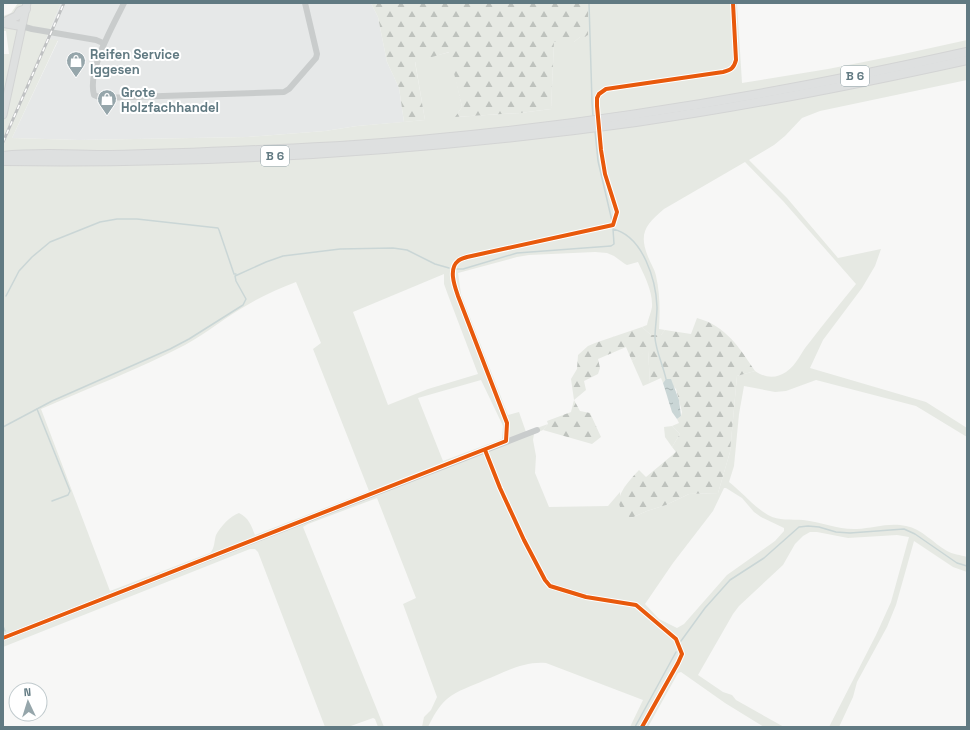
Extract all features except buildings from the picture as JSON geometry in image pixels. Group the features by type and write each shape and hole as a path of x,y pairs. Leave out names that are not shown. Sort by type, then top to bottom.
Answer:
{"highway":[{"path":"3,23 17,16 26,6"},
{"path":"3,23 21,26"},
{"name":"B 6","path":"5,157 222,152 403,141 638,122 743,101 967,52"},
{"name":"B 6","path":"743,101 894,76 967,60"}],"main road":[{"path":"3,115 7,83 26,6"}],"street":[{"path":"124,3 104,43 98,60 92,88 94,95 101,98 284,92 289,90 316,58 317,54 305,3"},
{"path":"21,26 96,40 104,43"},
{"path":"3,638 537,430"}],"shaded area":[{"path":"61,3 371,3 378,17 387,62 399,88 404,122 357,126 325,131 247,137 79,140 12,138 58,41 46,39"}],"green space":[{"path":"18,3 61,3 46,39 58,40 12,138 79,140 247,137 325,131 357,126 425,120 415,61 450,52 462,107 455,117 520,113 551,109 554,42 574,42 580,37 585,37 588,35 588,3 737,3 742,83 828,69 967,40 967,80 820,111 802,118 774,145 749,160 787,198 838,258 881,249 875,266 862,288 823,340 810,368 926,402 967,428 967,437 916,406 816,380 786,391 775,392 744,386 739,414 734,466 729,482 752,503 772,517 810,521 850,529 894,525 912,528 922,533 947,551 967,557 967,572 953,567 914,541 896,605 887,627 857,682 853,697 839,727 829,727 876,635 891,602 909,537 897,535 848,538 810,532 803,536 795,544 783,565 739,606 733,614 698,675 723,692 732,695 736,700 784,727 764,727 725,703 681,672 678,673 648,727 630,727 643,700 546,663 538,663 522,665 465,688 447,699 441,705 428,727 422,727 424,717 431,710 437,697 403,604 416,598 377,498 303,527 384,727 378,727 375,719 373,718 348,727 325,727 258,552 255,549 250,549 3,647 3,54 9,54 6,31 3,31 3,16 11,13","holes":["745,162 783,201 856,284 790,369 774,377 763,375 755,371 737,376 730,452 718,493 689,494 666,505 631,518 620,505 620,492 608,506 549,507 535,473 536,456 533,440 534,434 543,430 548,424 526,432 519,412 508,415 461,294 458,273 529,255 595,252 607,253 627,265 638,262 648,283 652,301 652,309 647,325 642,327 651,335 661,335 665,330 659,329 660,316 657,282 655,272 644,243 644,236 648,225 664,209","444,274 444,284 478,374 428,389 388,405 353,312","296,282 321,343 313,349 369,491 255,535 247,520 239,513 236,514 220,528 216,535 214,547 210,553 110,591 41,409 168,354 255,301","481,380 503,426 502,439 443,461 418,398","724,488 742,498 754,512 761,517 784,528 784,531 775,541 727,575 684,624 677,628 659,619 645,604 673,563 713,511"]},
{"path":"371,3 588,3 588,35 585,37 580,37 574,42 554,42 551,109 520,113 455,117 462,107 449,52 415,62 425,120 404,122 399,88 387,62 378,17"},
{"path":"697,318 716,326 731,338 755,371 737,376 730,452 718,493 689,494 666,505 631,518 623,512 619,501 620,495 627,484 639,470 646,477 676,452 672,447 680,434 672,426 679,423 677,419 681,416 682,412 676,389 666,379 663,383 661,378 650,383 648,350 632,361 626,347 598,359 600,368 598,374 584,381 586,390 574,400 571,379 577,369 578,355 588,346 642,327 651,335 661,335 665,330 691,334"},
{"path":"648,349 650,383 643,386 632,361"},
{"path":"574,400 580,411 590,413 601,437 592,444 543,430 548,424 547,421 571,412"},
{"path":"672,426 680,434 672,447 665,437 664,427"}],"water":[{"path":"666,379 671,379 679,400 681,416 677,419 672,412 663,383"}],"waterway":[{"path":"589,3 593,117"},
{"path":"595,131 598,161 612,221"},
{"path":"6,296 19,271 32,257 50,242 100,222 117,219 137,219 218,228 234,274 236,274"},
{"path":"456,269 463,269 517,253 611,246 614,244 613,229 623,233 632,240 640,250 651,272 657,307 655,338 666,379"},
{"path":"3,427 52,401 170,349 189,339 243,305 246,299 236,281 235,276 266,262 283,256 340,249 393,248 407,250 435,264 449,268"},
{"path":"37,409 70,491 68,495 52,501"},
{"path":"681,641 705,608 730,580 764,558 799,527 819,527 836,532 850,533 904,529 915,534 957,563 967,566"},
{"path":"3,626 5,631"},
{"path":"635,727 676,652"}],"railway":[{"path":"3,142 64,3"}],"cycle path":[{"path":"3,638 506,441 507,423 455,288 453,278 453,269 455,264 467,257 613,225 617,212 605,174 601,150 597,106 597,98 599,94 606,89 723,72 733,67 736,60 733,3"},
{"path":"485,450 500,488 524,540 545,580 550,586 586,597 636,605 676,639 682,654 642,727"}],"place":[{"name":"Reifen Service Iggesen","path":"76,78"},
{"name":"Grote Holzfachhandel","path":"107,116"}]}
